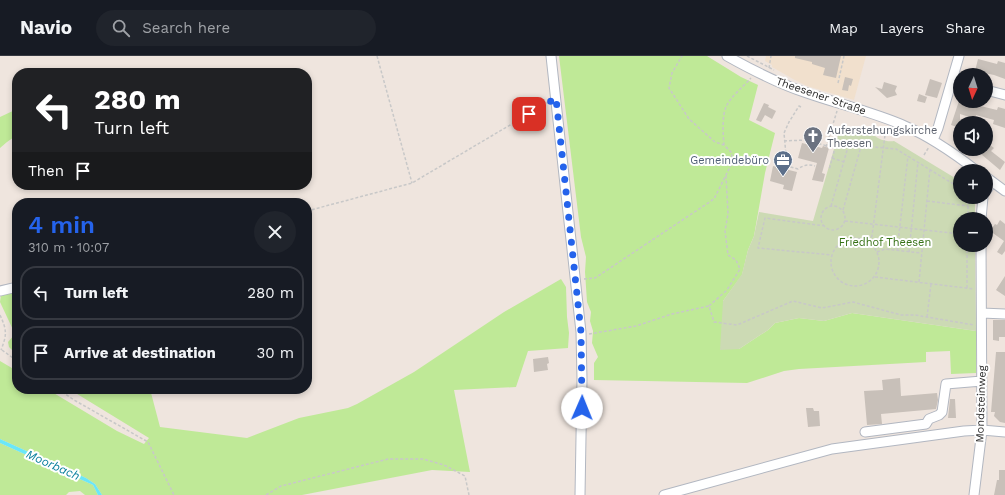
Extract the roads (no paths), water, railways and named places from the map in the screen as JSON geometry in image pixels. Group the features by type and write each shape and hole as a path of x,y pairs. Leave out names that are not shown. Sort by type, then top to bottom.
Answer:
{"street":[{"path":"551,56 581,335 582,378 580,495"},
{"name":"Theesener Straße","path":"727,56 766,77 805,93 890,120 911,129 933,140 967,164"},
{"path":"958,68 959,56"},
{"path":"933,140 953,89"},
{"path":"993,92 1005,95"},
{"path":"993,183 1005,191"},
{"name":"Mondsteinweg","path":"974,495 982,430 981,252"},
{"path":"0,291 12,288"},
{"path":"982,313 1005,314"},
{"path":"928,436 926,424 929,419 939,415 942,412 946,384 982,380"},
{"path":"876,443 870,431 926,424"},
{"path":"664,495 832,449 964,431 982,430 1005,432"}],"water":[{"name":"Moorbach","path":"0,439 86,478 95,484 102,495 98,495 93,485 0,443"}],"place":[{"name":"Auferstehungskirche Theesen","path":"813,153"},
{"name":"Gemeindebüro","path":"783,177"}],"park label":[{"name":"Friedhof Theesen","path":"885,242"}]}
